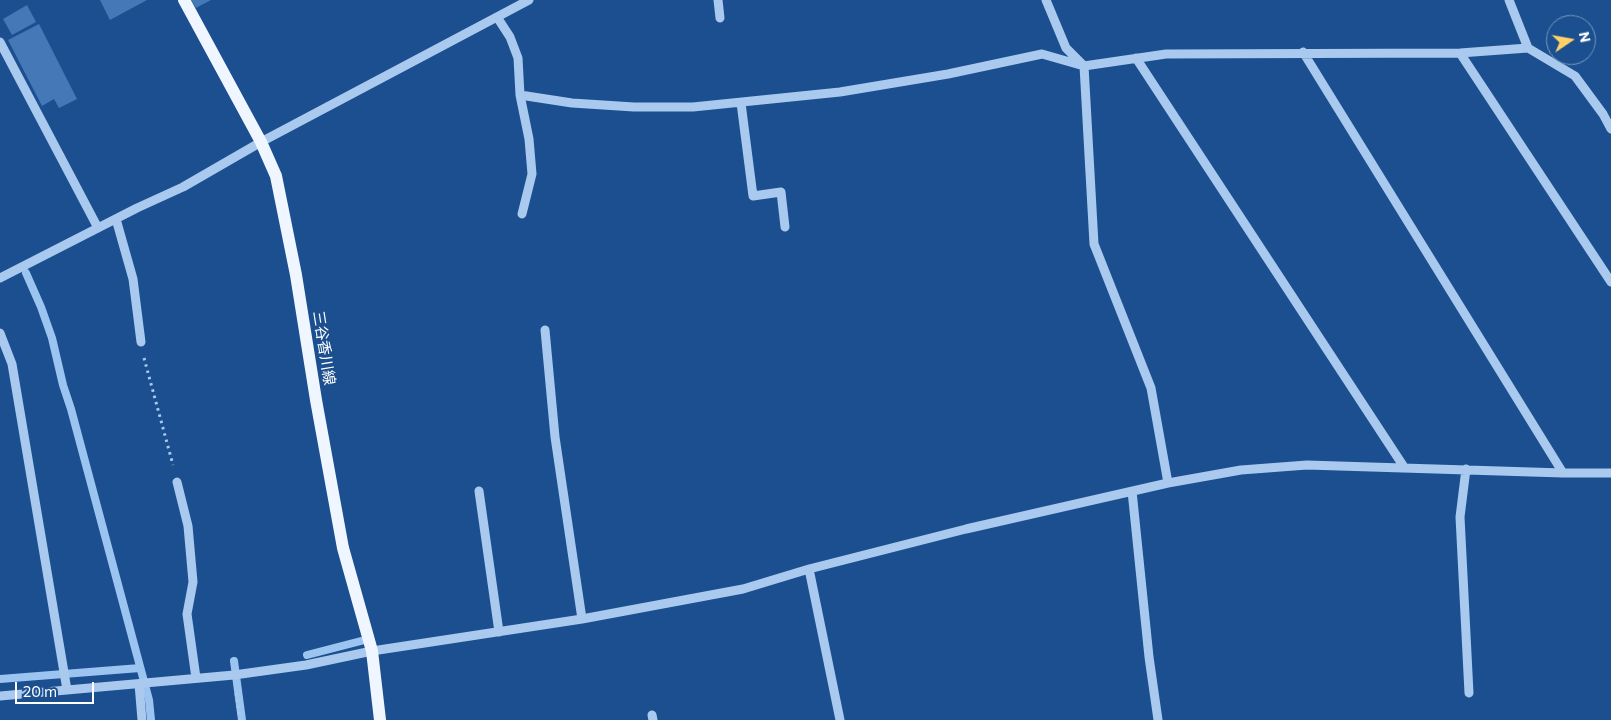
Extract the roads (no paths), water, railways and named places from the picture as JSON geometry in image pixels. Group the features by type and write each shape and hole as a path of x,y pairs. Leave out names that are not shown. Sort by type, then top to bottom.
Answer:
{"main road":[{"name":"三谷香川線","path":"184,0 261,142 276,176 296,275 343,548 372,651 380,720"}],"street":[{"path":"0,278 183,187 261,142 529,0"},
{"path":"718,0 720,18"},
{"path":"1046,0 1066,48 1084,66 1094,244 1151,388 1168,483"},
{"path":"1509,0 1528,48"},
{"path":"497,17 510,37 518,58 520,95 529,139 532,174 522,214"},
{"path":"0,42 98,228"},
{"path":"520,95 572,103 634,107 693,107 840,92 948,74 1042,54 1084,66 1166,54 1303,52 1460,53 1528,48 1575,76 1603,114 1611,129"},
{"path":"1303,52 1562,473"},
{"path":"1460,53 1611,282"},
{"path":"1136,58 1404,467"},
{"path":"741,103 753,196 781,192 785,227"},
{"path":"116,219 132,279 141,342"},
{"path":"545,330 555,437 582,619"},
{"path":"0,333 12,364 67,690"},
{"path":"0,696 234,675 306,665 372,651 582,619 743,589 809,569 966,528 1168,483 1241,470 1307,465 1611,473"},
{"path":"1466,469 1460,517 1469,693"},
{"path":"177,482 188,526 193,582 187,614 196,678"},
{"path":"479,491 499,632"},
{"path":"1132,491 1149,657 1158,720"},
{"path":"809,569 840,720"},
{"path":"139,684 142,720"}],"waterway":[{"path":"26,273 52,338 63,385 149,700 151,720"},
{"path":"307,655 361,641"},
{"path":"234,661 242,720"},
{"path":"0,679 140,668"}]}
